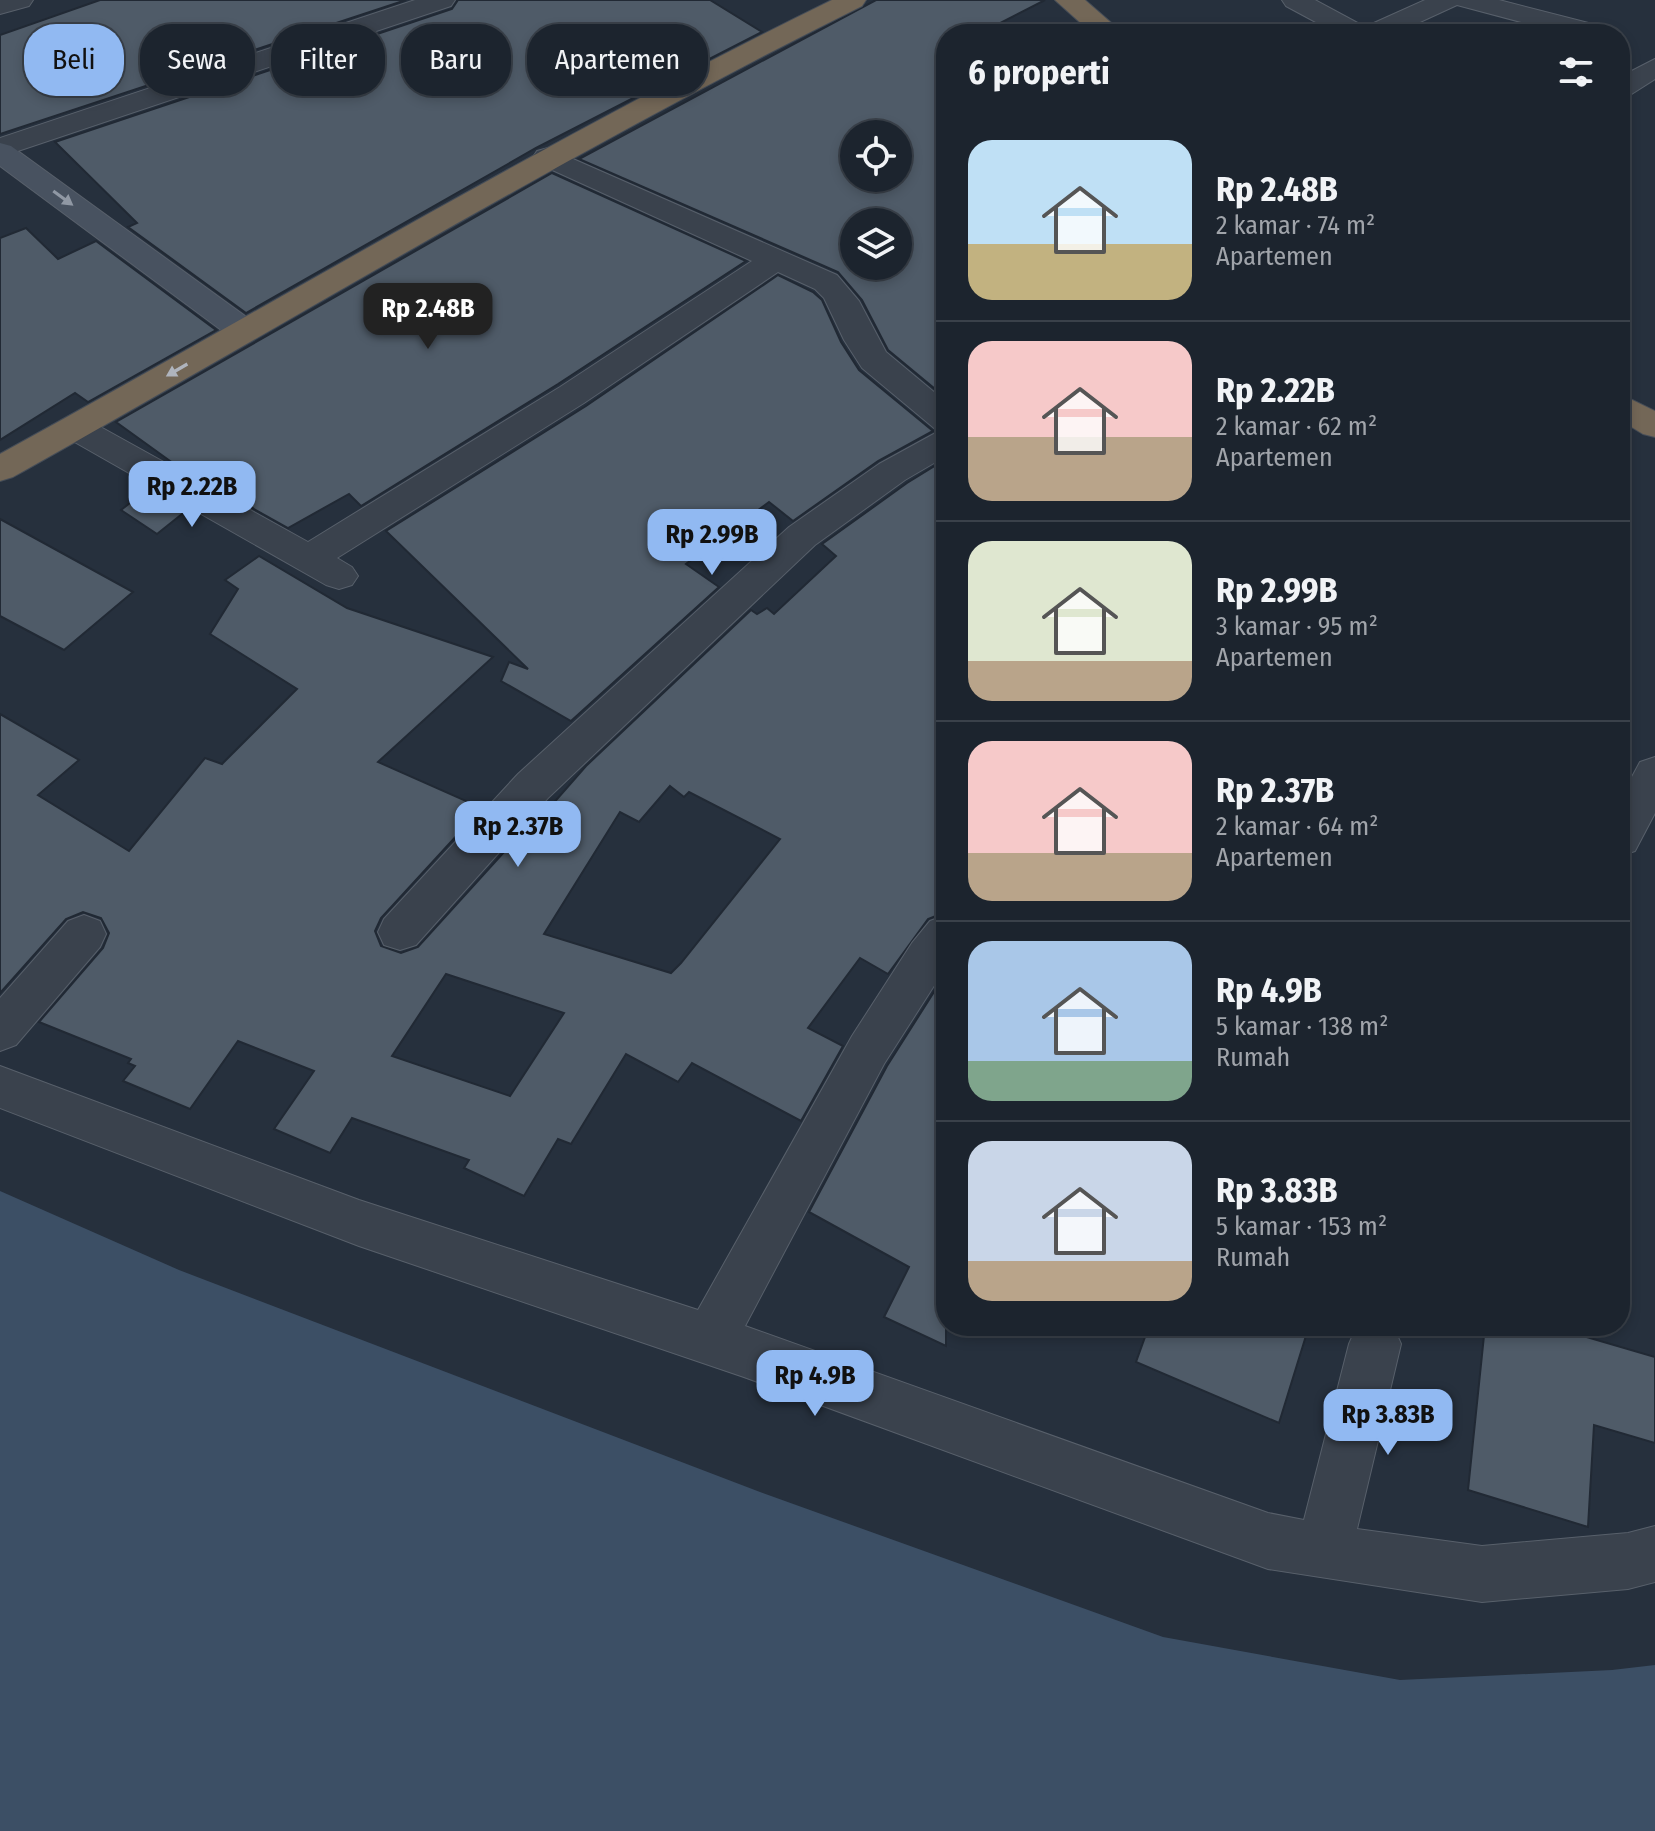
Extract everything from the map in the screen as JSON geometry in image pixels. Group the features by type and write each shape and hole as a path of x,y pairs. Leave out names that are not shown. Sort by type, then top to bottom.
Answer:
{"highway":[{"path":"0,469 548,157 734,57 853,0"},
{"path":"1068,0 1098,24"},
{"path":"1630,411 1655,426"}],"main road":[{"path":"0,150 244,331"}],"street":[{"path":"0,6 20,0"},
{"path":"0,150 442,0"},
{"path":"1295,0 1339,24"},
{"path":"1393,24 1447,0"},
{"path":"1467,0 1559,24"},
{"path":"1630,78 1649,58"},
{"path":"548,157 826,282 841,295 851,311 856,335 874,360 936,412"},
{"path":"76,428 325,567 572,395 776,259"},
{"path":"400,932 533,786 802,536 892,472 936,446"},
{"path":"1630,761 1655,772 1630,820"},
{"path":"0,1031 84,934"},
{"path":"709,1341 868,1050 936,946"},
{"path":"0,1087 359,1223 709,1341 1268,1541 1482,1574 1628,1561 1655,1554"},
{"path":"1324,1552 1375,1344"}],"water":[{"path":"0,1191 179,1270 760,1492 1163,1637 1400,1680 1612,1670 1655,1665 1655,1831 0,1831"}],"building":[{"path":"100,0 406,0 333,24 271,24 271,45 255,50 255,24 140,24 140,88 124,93 124,24 31,24"},
{"path":"458,0 710,0 762,32 708,60 708,24 527,24 527,96 637,96 536,148 246,313 128,227 137,223 55,142 192,96 255,96 255,75 271,70 271,96 385,96 385,31 401,26 401,96 511,96 511,24 407,24 452,9"},
{"path":"876,0 1045,0 998,24 936,24 936,390 888,350 862,300 845,280 912,280 912,208 840,208 840,274 579,159 697,96 708,96 708,90"},
{"path":"24,27 24,96 115,96 0,134 0,35"},
{"path":"552,173 746,261 558,384 361,506 349,494 288,528 254,509 223,482 215,487 177,466 116,422"},
{"path":"26,228 58,259 96,241 216,330 88,402 75,393 0,440 0,238"},
{"path":"778,275 813,292 822,300 841,342 859,370 933,431 878,461 793,521 769,502 686,564 719,587 571,721 501,681 509,662 528,669 386,531 586,406"},
{"path":"936,465 936,916 928,919 888,974 860,958 808,1028 843,1046 801,1121 692,1063 678,1082 626,1054 571,1144 558,1139 524,1196 464,1168 469,1160 352,1118 330,1153 274,1129 314,1071 238,1041 190,1109 123,1081 135,1066 128,1063 131,1059 39,1022 103,948 109,933 101,918 83,912 66,919 0,993 0,714 79,760 38,795 129,851 205,758 222,764 297,689 210,634 238,589 225,580 259,556 347,608 493,657 378,762 482,808 381,918 375,931 381,946 401,953 418,947 526,828 530,830 586,766 751,610 757,614 767,608 774,614 836,556 822,544","holes":["670,786 684,797 689,792 780,839 671,973 544,934 620,812 639,822","446,974 564,1013 510,1096 392,1056"]},
{"path":"149,488 187,510 157,534 121,510"},
{"path":"0,519 133,592 64,650 0,616"},
{"path":"936,989 936,1336 946,1336 946,1346 884,1317 909,1267 809,1212 887,1066"},
{"path":"1145,1336 1306,1336 1279,1423 1136,1362"},
{"path":"1484,1336 1583,1336 1655,1357 1655,1443 1594,1425 1588,1527 1468,1490"}]}
